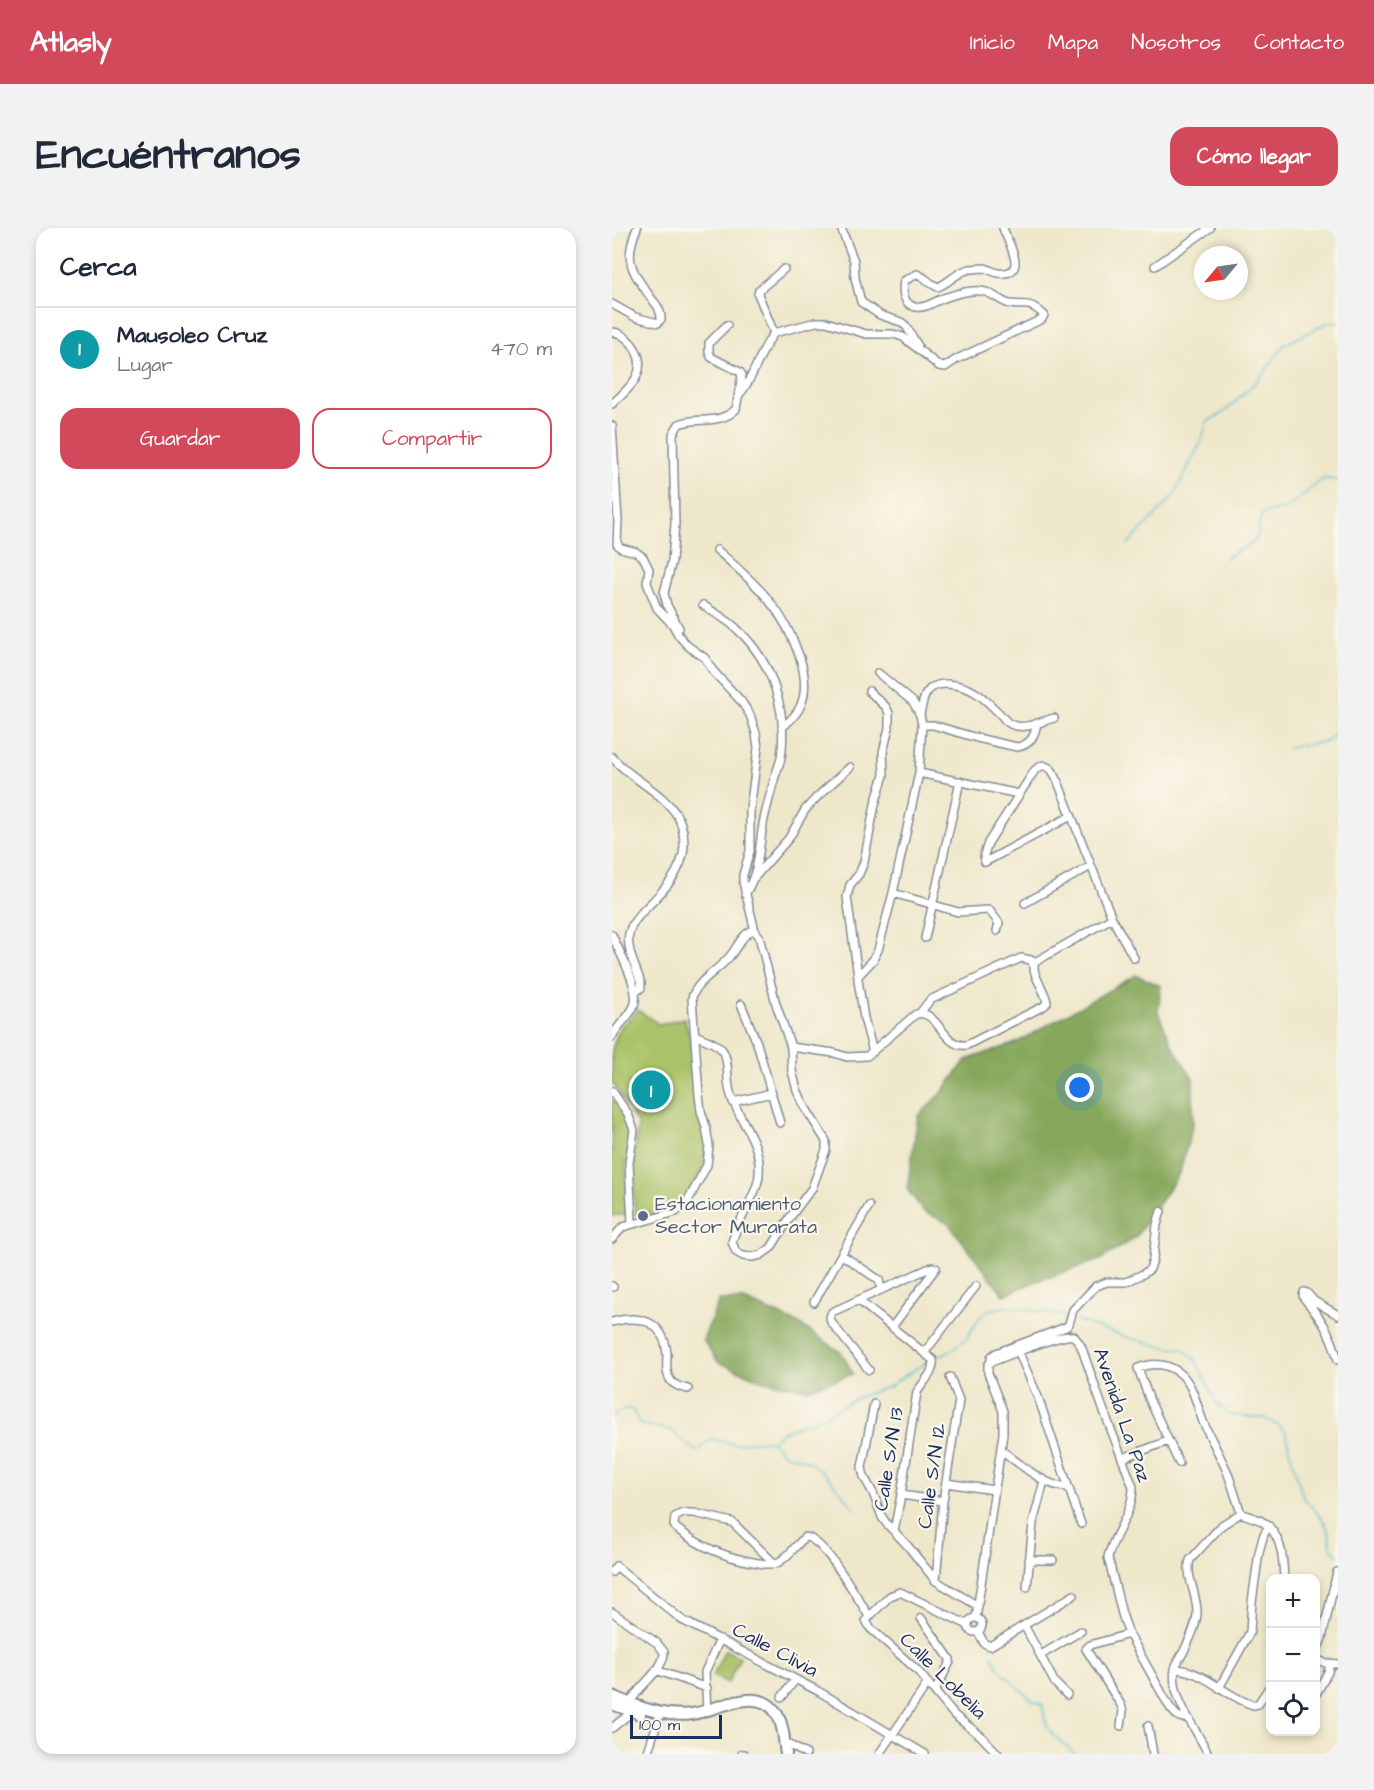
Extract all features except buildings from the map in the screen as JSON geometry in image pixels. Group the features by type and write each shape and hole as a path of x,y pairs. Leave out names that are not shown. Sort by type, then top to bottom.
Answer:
{"main road":[{"path":"612,1696 630,1708"},
{"path":"659,1715 685,1714 752,1699 763,1702 774,1710 780,1720 780,1746"},
{"path":"612,1704 685,1722 753,1706 763,1710 771,1717 780,1746 786,1754"}],"street":[{"path":"612,304 642,320 658,323 661,319 658,307 631,266 629,252 637,228"},
{"path":"739,395 751,381 763,350 774,333 816,322 826,322 866,334 893,334 903,337 939,366 945,366 1042,319 1044,315 1031,304 1008,304 991,294 980,291 946,297 919,308 913,307 905,299 902,291 904,281 917,274 925,276 932,285 938,287 969,269 984,268 998,273 1015,268 1015,258 1003,228"},
{"path":"1155,266 1210,228"},
{"path":"844,230 854,261 855,278 861,302 880,315 906,326 920,351"},
{"path":"774,333 758,294 759,290 784,269"},
{"path":"682,639 664,593 672,561 675,524 673,434 679,424 684,422 707,421 732,413 736,409 742,375 711,357 709,352 709,343 727,325"},
{"path":"612,332 619,333 634,346 640,370 630,388 612,404"},
{"path":"612,426 618,520 617,544 621,548 636,552 648,562 650,569 648,590 657,608 688,646 705,658 713,671 741,701 750,715 756,733 758,748 750,810 750,851 743,875 745,894 755,931 759,936 776,1004 791,1047 792,1071 797,1090 826,1141 826,1150 812,1188 771,1248 761,1255 742,1256 736,1252 732,1242 738,1224 756,1189 759,1174 752,1136 729,1091 724,1053 720,1047 695,1035"},
{"path":"717,550 764,593 784,620 796,646 804,676 802,700 799,710 782,728"},
{"path":"703,605 737,629 760,657 777,694 782,728 781,758 764,821 760,850 752,880 745,894"},
{"path":"858,976 873,960 878,950 919,773 922,724 920,714 913,702 878,673"},
{"path":"920,714 926,693 935,685 944,684 971,689 1013,725 1022,726 1054,718"},
{"path":"869,691 890,713 883,752 884,775 875,804 864,862 859,874 850,885 847,897 858,986 873,1052"},
{"path":"922,724 933,724 977,738 1017,747 1024,746 1030,741 1037,723"},
{"path":"612,757 633,778 663,798 679,819 684,839 682,863 676,873 630,928 628,940 641,983 641,988 635,992"},
{"path":"1071,816 985,862 984,855 988,843 1019,794 1035,770 1043,765 1047,766 1056,777 1112,918 1134,958"},
{"path":"752,880 789,838 806,810 818,796 850,767"},
{"path":"919,773 1019,794"},
{"path":"925,938 960,781"},
{"path":"1025,903 1090,866"},
{"path":"893,893 958,912 989,910 999,923 997,931"},
{"path":"1033,964 1112,918"},
{"path":"612,1239 623,1227 632,1223 676,1212 689,1199 707,1165 710,1145 701,1111 692,1013 694,990 724,964 748,932 755,931"},
{"path":"612,935 634,984 635,992 634,1005 618,1025 612,1037"},
{"path":"791,1047 847,1057 867,1056 920,1012 930,1000 1021,958 1031,960 1047,1003 967,1045 957,1045 951,1041 930,1017 920,1012"},
{"path":"741,1004 757,1043 780,1123"},
{"path":"612,1091 628,1114 634,1130 629,1163 632,1223"},
{"path":"733,1102 772,1093"},
{"path":"814,1302 869,1206"},
{"path":"976,1618 1001,1450 1003,1411 988,1373 991,1358 996,1353 1066,1327 1073,1310 1099,1284 1126,1282 1148,1271 1153,1258 1161,1211"},
{"path":"842,1255 879,1280 881,1288"},
{"path":"869,1370 831,1322 832,1312 881,1288 932,1267 936,1268 892,1326"},
{"path":"858,1300 924,1353 976,1286"},
{"path":"1338,1315 1314,1301 1304,1292 1304,1298 1324,1324 1332,1339 1338,1360"},
{"path":"612,1322 622,1319 642,1319 660,1330 665,1344 668,1375 673,1383 688,1389"},
{"name":"Avenida La Paz","path":"991,1362 1069,1335 1078,1340 1132,1487 1133,1494 1125,1521 1108,1557 1122,1614 1129,1634 1174,1713 1180,1718 1188,1718"},
{"name":"Calle S/N 13","path":"894,1531 917,1392 931,1374 934,1366 933,1360 924,1353"},
{"path":"1019,1353 1038,1397 1081,1524"},
{"path":"1179,1463 1150,1401 1138,1368 1157,1364 1178,1371 1185,1378 1227,1471 1241,1513"},
{"name":"Calle S/N 12","path":"936,1581 943,1501 959,1400 950,1377"},
{"path":"874,1404 862,1473 882,1517 908,1545 936,1581 978,1606"},
{"path":"1123,1458 1168,1441"},
{"path":"1001,1450 1044,1481 1068,1487"},
{"path":"1028,1587 1033,1523 1044,1481"},
{"path":"946,1483 994,1490"},
{"path":"901,1495 943,1501"},
{"path":"683,1512 732,1522 775,1564 734,1558 715,1552 676,1528 675,1517 683,1512"},
{"path":"1241,1513 1269,1526 1279,1542 1283,1574"},
{"path":"1208,1754 1177,1692 1175,1669 1193,1631 1197,1615 1195,1593 1188,1567 1190,1560 1222,1525 1241,1513"},
{"path":"1219,1688 1250,1632 1259,1552 1269,1526"},
{"name":"Calle Lobelia","path":"775,1564 805,1537 811,1538 839,1569 870,1628 928,1683 954,1715 981,1736 998,1754"},
{"path":"1029,1560 1053,1560"},
{"name":"Calle Clivia","path":"614,1569 682,1620 818,1691 925,1754"},
{"path":"1320,1643 1337,1572"},
{"path":"867,1619 890,1596 900,1592 968,1625"},
{"path":"978,1632 984,1642 990,1646 1074,1595"},
{"path":"612,1612 657,1643 662,1648 664,1656 662,1665 639,1689 627,1716 612,1728"},
{"path":"921,1618 950,1659 935,1691"},
{"path":"976,1618 970,1620 968,1625 970,1631 978,1632"},
{"path":"976,1618 982,1624 978,1632"},
{"path":"1024,1625 1055,1683 1066,1695"},
{"path":"1041,1655 1081,1631"},
{"path":"1121,1726 1123,1711 1121,1705 1086,1649 1090,1644 1129,1634"},
{"path":"707,1710 705,1672 720,1639"},
{"path":"1320,1687 1334,1664"},
{"path":"1175,1669 1210,1681 1253,1705 1258,1704 1266,1692"},
{"path":"656,1670 707,1688"},
{"path":"782,1697 795,1680"},
{"path":"879,1754 928,1683"},
{"path":"647,1754 659,1715"},
{"path":"1148,1726 1152,1754"},
{"path":"780,1746 806,1754"}],"green space":[{"path":"1136,975 1161,986 1158,1012 1172,1045 1193,1078 1193,1123 1180,1172 1136,1237 1100,1260 1004,1295 948,1223 924,1212 907,1189 918,1116 941,1094 966,1060 1016,1043"},
{"path":"638,1010 660,1025 684,1018 692,1043 695,1106 705,1135 707,1152 704,1165 688,1196 676,1209 651,1217 649,1212 635,1215 633,1169 638,1125 612,1082 612,1049 619,1029"},
{"path":"612,1098 624,1115 630,1135 626,1163 628,1210 627,1214 612,1216"},
{"path":"719,1300 744,1300 799,1324 842,1353 853,1374 807,1389 764,1381 718,1362 703,1340"},
{"path":"725,1650 740,1657 728,1683 713,1676"}],"waterway":[{"path":"1128,544 1173,497 1201,442 1207,422 1223,413 1250,388 1284,345 1329,322 1338,322"},
{"path":"1225,558 1256,541 1262,513 1286,509 1323,479 1338,480"},
{"path":"1288,748 1328,741 1338,732"},
{"path":"937,1357 952,1350 967,1338 979,1318 989,1310 1002,1307 1018,1308 1066,1316"},
{"path":"1075,1320 1129,1338 1164,1347 1183,1349 1195,1359 1217,1403 1229,1415 1263,1418 1278,1425 1286,1433 1303,1497 1324,1521 1331,1547 1338,1555"},
{"path":"773,1441 786,1430 815,1421 861,1396 891,1386 927,1362"},
{"path":"612,1417 624,1409 632,1409 640,1424 671,1430 696,1451 712,1439 735,1444 766,1440 772,1442 785,1455 811,1463 830,1479 855,1509"},
{"path":"992,1655 1000,1670 1033,1701 1042,1704 1046,1723 1052,1734 1075,1754"}],"place":[{"name":"Mausoleo Cruz","path":"651,1090"},
{"name":"Estacionamiento Sector Murarata","path":"643,1216"}]}
